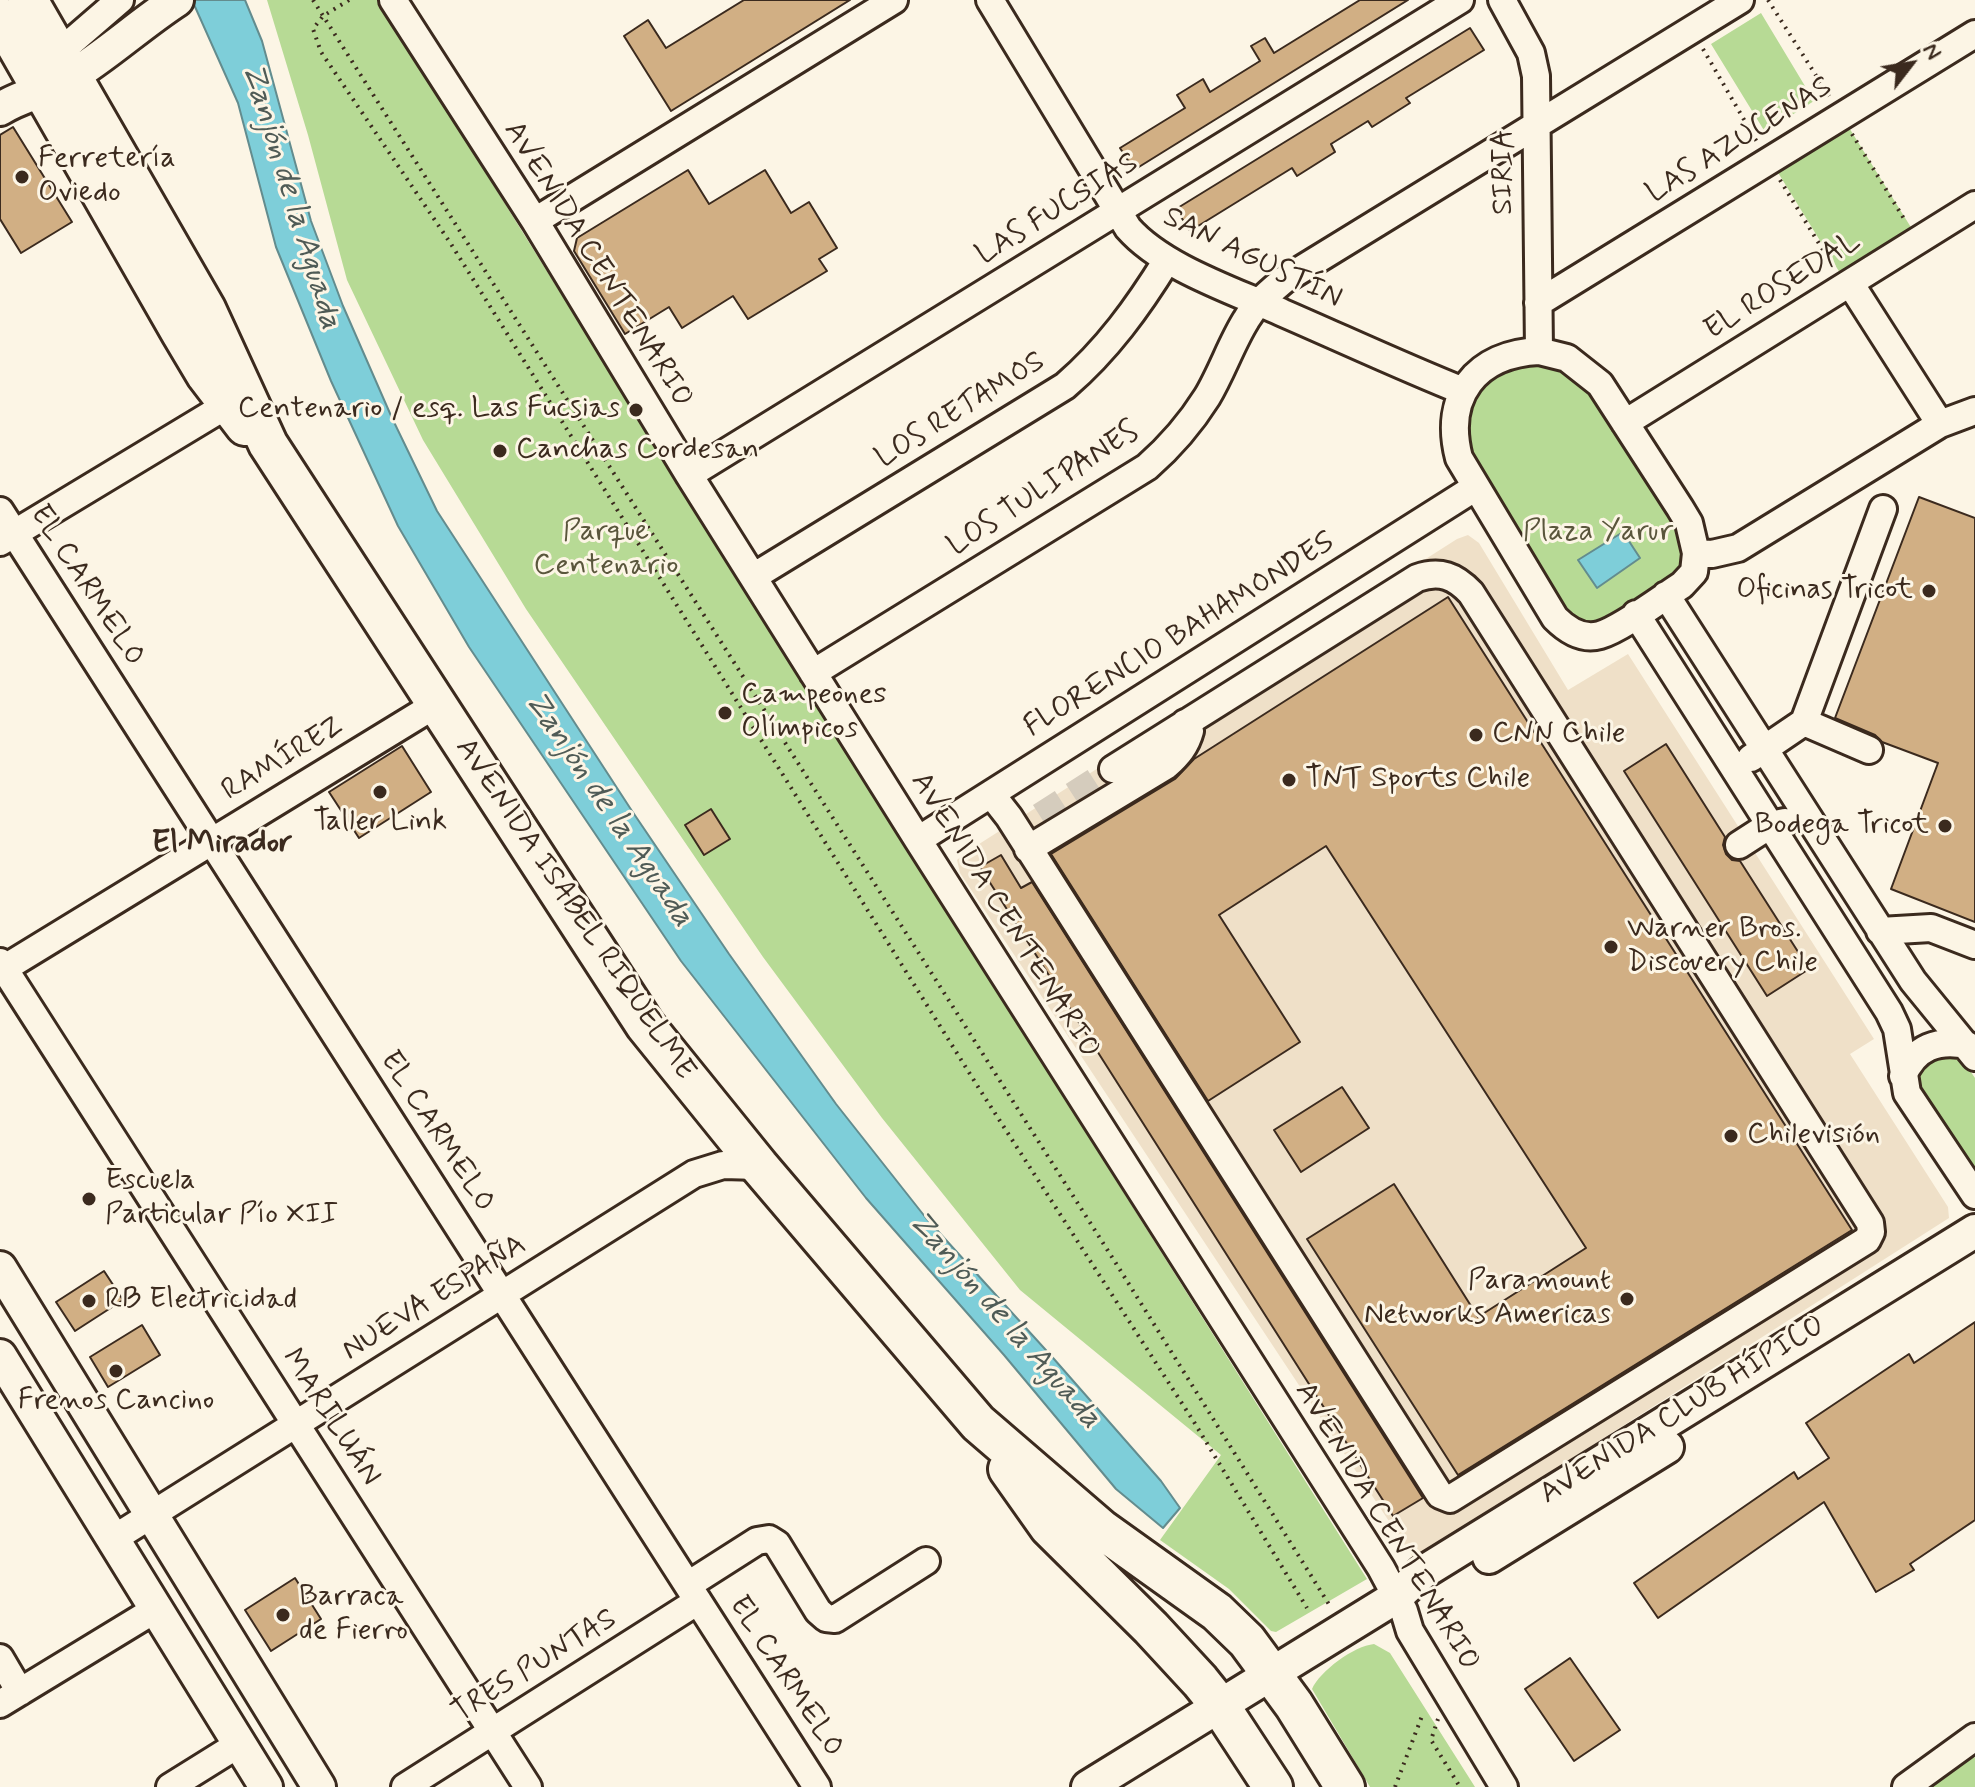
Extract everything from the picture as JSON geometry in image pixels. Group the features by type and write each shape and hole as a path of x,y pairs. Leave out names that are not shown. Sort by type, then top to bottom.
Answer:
{"highway":[{"name":"AVENIDA ISABEL RIQUELME","path":"28,0 36,84 206,309 268,444 645,1025 759,1166 978,1423 1049,1527 1151,1628 1220,1706 1273,1787"},
{"name":"AVENIDA ISABEL RIQUELME","path":"0,17 181,333 227,405 245,426 268,444"},
{"name":"AVENIDA ISABEL RIQUELME","path":"978,1423 1101,1529 1217,1612 1247,1641 1273,1673 1345,1787"}],"main road":[{"path":"36,84 171,4"},
{"name":"AVENIDA CLUB HÍPICO","path":"1100,1784 1396,1597 1422,1573 1561,1499 1767,1372 1975,1231"},
{"name":"AVENIDA CLUB HÍPICO","path":"1767,1372 1975,1256"},
{"path":"2,1278 319,1787"},
{"path":"0,1356 266,1787"},
{"path":"157,1611 164,1596 177,1588 186,1570"},
{"path":"157,1611 175,1613 187,1605 207,1605"},
{"path":"195,1672 211,1676 219,1673 227,1668 234,1648"},
{"path":"219,1712 219,1701 228,1689 257,1686"}],"street":[{"path":"36,84 120,0"},
{"name":"AVENIDA CENTENARIO","path":"393,0 535,221 689,475 918,840 1381,1568 1410,1631 1504,1787"},
{"path":"535,221 894,0"},
{"name":"SAN AGUSTÍN","path":"990,0 1138,239 1167,260 1463,391"},
{"name":"LAS FUCSIAS","path":"689,475 1460,0"},
{"name":"SIRIA","path":"1502,0 1535,65 1539,351"},
{"name":"LOS TULIPANES","path":"813,673 1147,467 1179,436 1193,417 1218,377 1247,317 1284,280 1740,0"},
{"name":"LAS AZUCENAS","path":"1538,303 1975,34"},
{"name":"EL ROSEDAL","path":"1625,423 1975,205"},
{"name":"LOS RETAMOS","path":"753,577 1065,386 1115,336 1167,260"},
{"path":"1850,283 1940,424"},
{"path":"1539,351 1567,358 1583,368 1600,384 1625,423 1689,523 1696,564 1689,578 1666,595 1599,636 1584,636 1555,618 1459,458 1454,421 1463,391 1478,372 1496,359 1516,352 1539,351"},
{"path":"7,538 227,405"},
{"path":"1696,553 1712,554 1738,548 1940,424 1975,411"},
{"name":"FLORENCIO BAHAMONDES","path":"918,840 1476,487"},
{"path":"1735,769 1804,722 1883,509"},
{"name":"EL CARMELO","path":"0,511 7,538 212,841 817,1787"},
{"path":"991,794 1440,1495 1450,1499 1867,1240 1871,1232 1870,1223 1471,593 1459,581 1447,575 1429,574 1417,578 1113,769"},
{"path":"1666,595 1880,931 1929,1004 1971,1051"},
{"path":"1636,614 1894,1021 1903,1076 1913,1103 1975,1195"},
{"name":"RAMÍREZ","path":"1,967 435,705"},
{"path":"1804,722 1869,750"},
{"path":"1028,849 1167,765 1181,753 1188,739 1190,731 1185,723"},
{"path":"1739,845 1770,825 1796,822 1815,828"},
{"path":"1880,931 1931,928 1975,945"},
{"name":"MARILUÁN","path":"1,967 528,1787"},
{"path":"1903,1076 1912,1059 1928,1046 1950,1042 1971,1051"},
{"name":"NUEVA ESPAÑA","path":"113,1539 694,1174 723,1165 759,1166"},
{"name":"TRES PUNTAS","path":"405,1787 492,1732 693,1593 757,1541 769,1539 777,1544 818,1611 826,1618 835,1619 926,1561"},
{"path":"0,1658 10,1698 157,1611"},
{"path":"1906,1787 1975,1737"},
{"path":"170,1787 239,1744"}],"path":[{"path":"313,0 1092,1225 1345,1629"},
{"path":"349,0 323,16 313,29 321,52 451,244 980,1090 1194,1422 1307,1608"},
{"path":"1446,1691 1431,1740 1460,1787"},
{"path":"1395,1787 1422,1716"}],"shaded area":[{"path":"1468,535 1479,543 1568,690 1628,654 1874,1039 1850,1054 1948,1207 1949,1218 1414,1559 960,873 957,860 1457,539"}],"green space":[{"name":"Parque Centenario","path":"267,0 378,0 1367,1579 1276,1632 1271,1631 1229,1589 1160,1540 1221,1455 1020,1290 882,1118 763,957 526,609 423,440 347,280"},
{"path":"1761,13 1814,101 1765,132 1711,44"},
{"path":"1848,126 1912,229 1840,273 1777,171"},
{"name":"Plaza Yarur","path":"1545,362 1568,372 1587,388 1678,527 1686,546 1684,569 1635,606 1593,623 1580,621 1560,606 1466,449 1468,415 1484,385 1506,368"},
{"path":"1932,1054 1960,1056 1975,1078 1975,1179 1912,1086 1913,1073"},
{"path":"1374,1644 1390,1653 1475,1787 1370,1787 1312,1689 1338,1660"},
{"path":"1971,1753 1975,1758 1975,1787 1921,1787"}],"water":[{"name":"Zanjón de la Aguada","path":"192,0 245,0 262,41 311,221 343,306 437,511 632,811 836,1104 926,1218 1161,1481 1180,1508 1163,1528 1116,1489 866,1198 681,961 469,647 398,526 331,381 276,247 238,103"},
{"path":"1623,532 1640,558 1597,588 1578,560"}],"building":[{"path":"744,0 850,0 671,111 624,36 648,20 666,48"},
{"path":"1360,0 1408,0 1134,170 1120,148 1185,108 1177,95 1203,79 1210,92 1260,61 1251,46 1265,38 1274,53"},
{"path":"1470,28 1484,50 1406,98 1410,103 1372,127 1368,121 1331,144 1335,152 1297,176 1292,168 1190,231 1176,209"},
{"name":"Ferretería Oviedo","path":"13,127 72,222 21,253 0,219 0,135"},
{"path":"688,170 709,204 765,170 791,213 809,202 837,248 819,259 827,271 748,319 733,296 682,328 669,307 625,334 574,251 577,238"},
{"name":"Oficinas Tricot","path":"1919,497 1975,518 1975,922 1891,889 1938,763 1882,742 1875,735 1835,718"},
{"path":"1448,597 1852,1230 1458,1475 1307,1239 1394,1184 1478,1317 1586,1248 1326,846 1219,915 1300,1042 1208,1101 1051,854 1175,779 1194,759"},
{"path":"1666,744 1725,837 1723,845 1726,854 1732,860 1740,861 1809,969 1767,996 1624,771"},
{"name":"Taller Link","path":"402,746 431,792 359,838 329,792"},
{"path":"711,809 730,839 704,855 685,825"},
{"path":"1001,855 1021,888 1032,882 1423,1498 1393,1516 980,867"},
{"path":"1342,1087 1369,1128 1301,1172 1274,1130"},
{"name":"RB Electricidad","path":"104,1271 123,1300 75,1331 56,1302"},
{"path":"1975,1322 1975,1520 1910,1564 1914,1570 1876,1592 1824,1502 1658,1618 1634,1583 1794,1472 1798,1479 1829,1458 1806,1423 1909,1354 1914,1363"},
{"name":"Frenos Cancino","path":"142,1325 160,1355 108,1387 90,1357"},
{"name":"Barraca de Fierro","path":"295,1578 321,1619 271,1651 245,1610"},
{"path":"1570,1658 1620,1730 1574,1761 1525,1689"}],"tunnel":[{"path":"1040,816 1113,769"}],"place":[{"name":"Ferretería Oviedo","path":"22,177"},
{"name":"Centenario / esq. Las Fucsias","path":"636,410"},
{"name":"Canchas Cordesan","path":"500,451"},
{"name":"Oficinas Tricot","path":"1929,591"},
{"name":"Campeones Olímpicos","path":"725,713"},
{"name":"CNN Chile","path":"1476,735"},
{"name":"TNT Sports Chile","path":"1289,780"},
{"name":"Taller Link","path":"380,792"},
{"name":"Bodega Tricot","path":"1945,826"},
{"name":"Warner Bros. Discovery Chile","path":"1611,947"},
{"name":"Chilevisión","path":"1731,1136"},
{"name":"Escuela Particular Pío XII","path":"89,1199"},
{"name":"Paramount Networks Americas","path":"1627,1299"},
{"name":"RB Electricidad","path":"89,1301"},
{"name":"Frenos Cancino","path":"116,1371"},
{"name":"Barraca de Fierro","path":"283,1615"}],"district":[{"name":"El Mirador","path":"222,844"}]}
